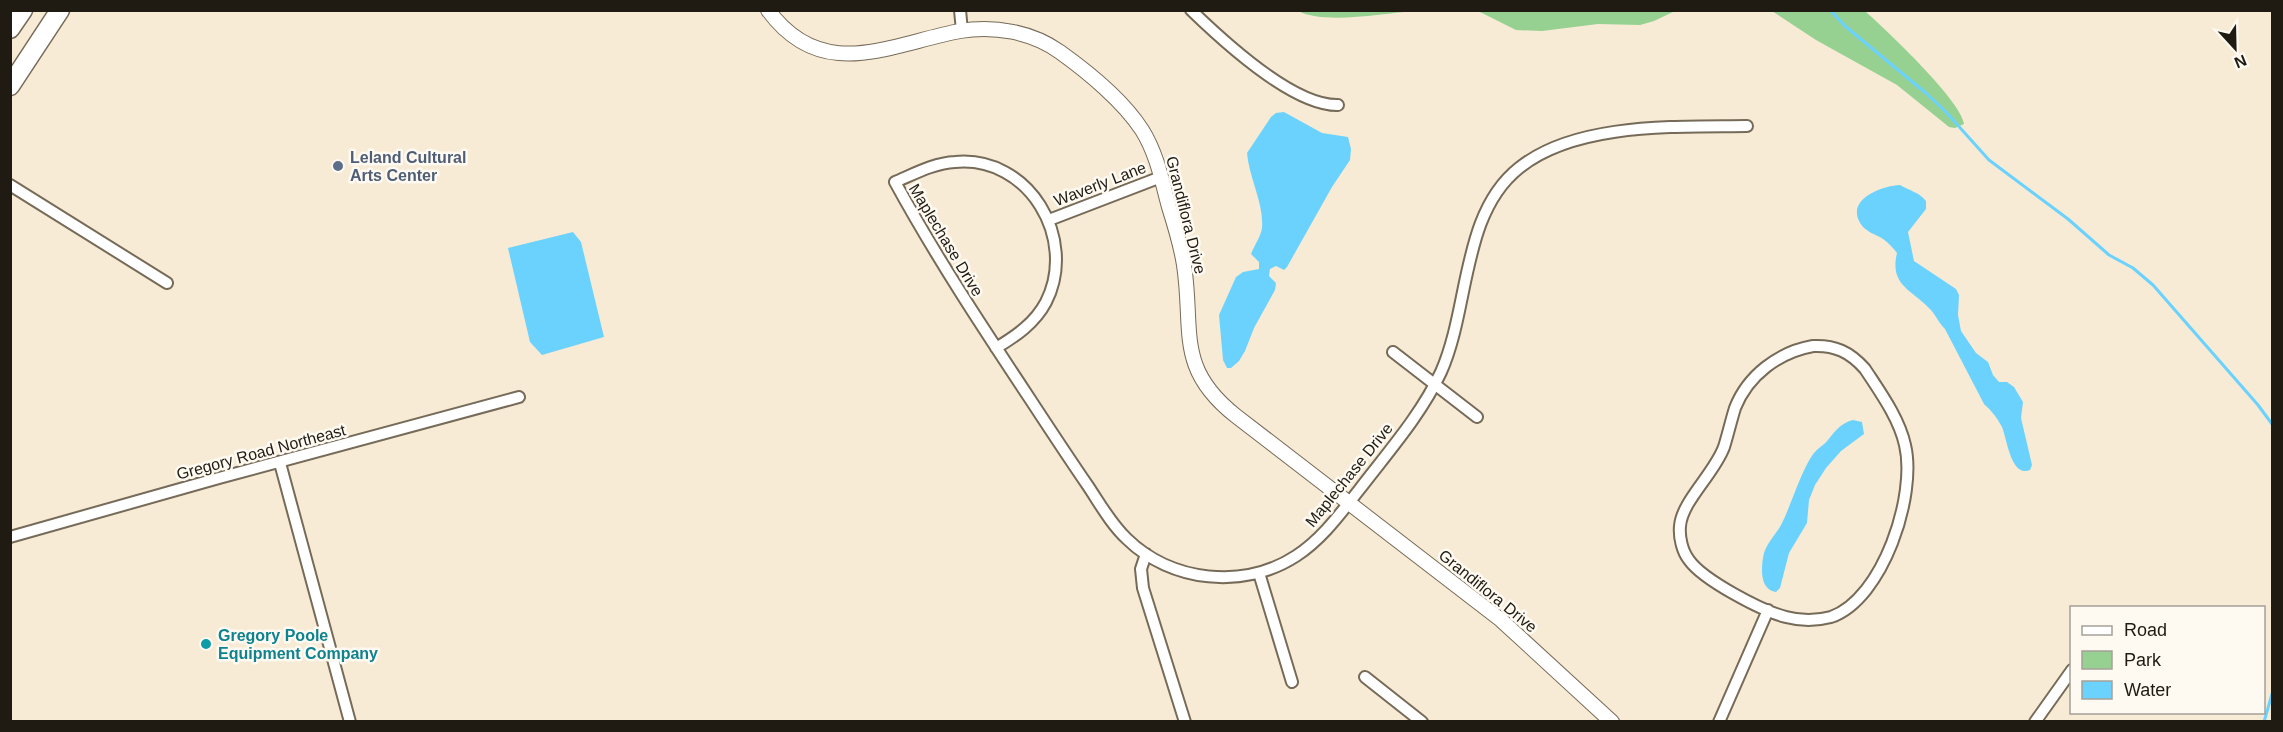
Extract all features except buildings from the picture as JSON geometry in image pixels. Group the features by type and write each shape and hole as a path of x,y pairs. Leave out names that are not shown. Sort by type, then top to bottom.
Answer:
{"highway":[{"path":"10,29 23,10"},
{"path":"10,86 60,10"}],"street":[{"name":"Grandiflora Drive","path":"768,10 782,27 802,42 813,48 836,53 851,55 884,51 962,31 999,29 1045,42 1084,71 1132,117 1153,151 1182,255 1186,280 1189,347 1200,377 1210,393 1225,408 1501,620 1612,722"},
{"path":"960,10 962,31"},
{"path":"1191,10 1236,51 1272,78 1313,101 1338,105"},
{"name":"Maplechase Drive","path":"1049,220 1034,196 1024,186 1005,172 980,164 955,162 940,165 895,182 964,299 1117,529 1146,554 1164,564 1194,574 1227,577 1259,573 1284,563 1309,547 1335,520 1414,417 1435,385 1456,328 1477,231 1484,211 1499,188 1520,167 1532,158 1557,147 1623,131 1747,126"},
{"name":"Waverly Lane","path":"1049,220 1161,177"},
{"path":"10,185 166,283"},
{"path":"996,348 1027,327 1041,310 1050,292 1057,256 1049,220"},
{"path":"1813,346 1830,346 1849,354 1865,369 1902,435 1908,466 1902,512 1876,578 1855,603 1832,616 1819,619 1794,619 1768,610 1709,579 1690,562 1682,546 1680,525 1682,516 1720,457 1735,410 1755,376 1772,362 1793,351 1813,346"},
{"path":"1393,352 1477,417"},
{"name":"Gregory Road Northeast","path":"10,537 519,397"},
{"path":"280,463 350,722"},
{"path":"1146,554 1141,569 1143,588 1185,722"},
{"path":"1259,573 1292,682"},
{"path":"1719,722 1768,610"},
{"path":"2035,722 2070,673"},
{"path":"1365,677 1422,722"}],"green space":[{"path":"1298,11 1416,11 1339,18 1310,15"},
{"path":"1478,11 1675,11 1640,25 1598,24 1542,31 1516,30"},
{"path":"1772,11 1865,11 1937,83 1960,113 1964,124 1955,128 1949,127 1897,85 1816,40"}],"water":[{"path":"1284,112 1322,133 1348,137 1351,149 1350,160 1332,187 1287,267 1284,270 1276,266 1270,269 1269,276 1276,283 1275,290 1239,361 1231,368 1227,368 1223,360 1219,315 1236,277 1243,272 1259,269 1259,262 1251,254 1262,228 1262,219 1247,153 1271,117 1276,113"},
{"path":"1900,185 1926,201 1926,209 1908,232 1914,261 1956,289 1959,295 1958,315 1961,331 1976,353 1988,362 1993,375 1999,382 2007,382 2014,387 2023,402 2021,418 2032,465 2030,470 2024,471 2014,463 2002,427 1984,404 1945,329 1931,310 1899,280 1895,264 1897,253 1885,241 1863,227 1858,218 1857,210 1866,197 1883,188"},
{"path":"573,232 581,242 604,337 542,355 530,342 508,248"},
{"path":"1853,420 1862,422 1864,434 1841,451 1815,485 1809,500 1807,523 1789,553 1780,588 1776,592 1770,590 1762,577 1765,549 1781,525 1805,468 1814,453 1839,428"}],"waterway":[{"path":"1830,10 1845,26 1927,94 1989,160 2068,219 2109,255 2133,268 2153,285 2272,424"},
{"path":"2264,722 2272,694"}],"place":[{"name":"Leland Cultural Arts Center","path":"338,166"},
{"name":"Gregory Poole Equipment Company","path":"206,644"}]}
